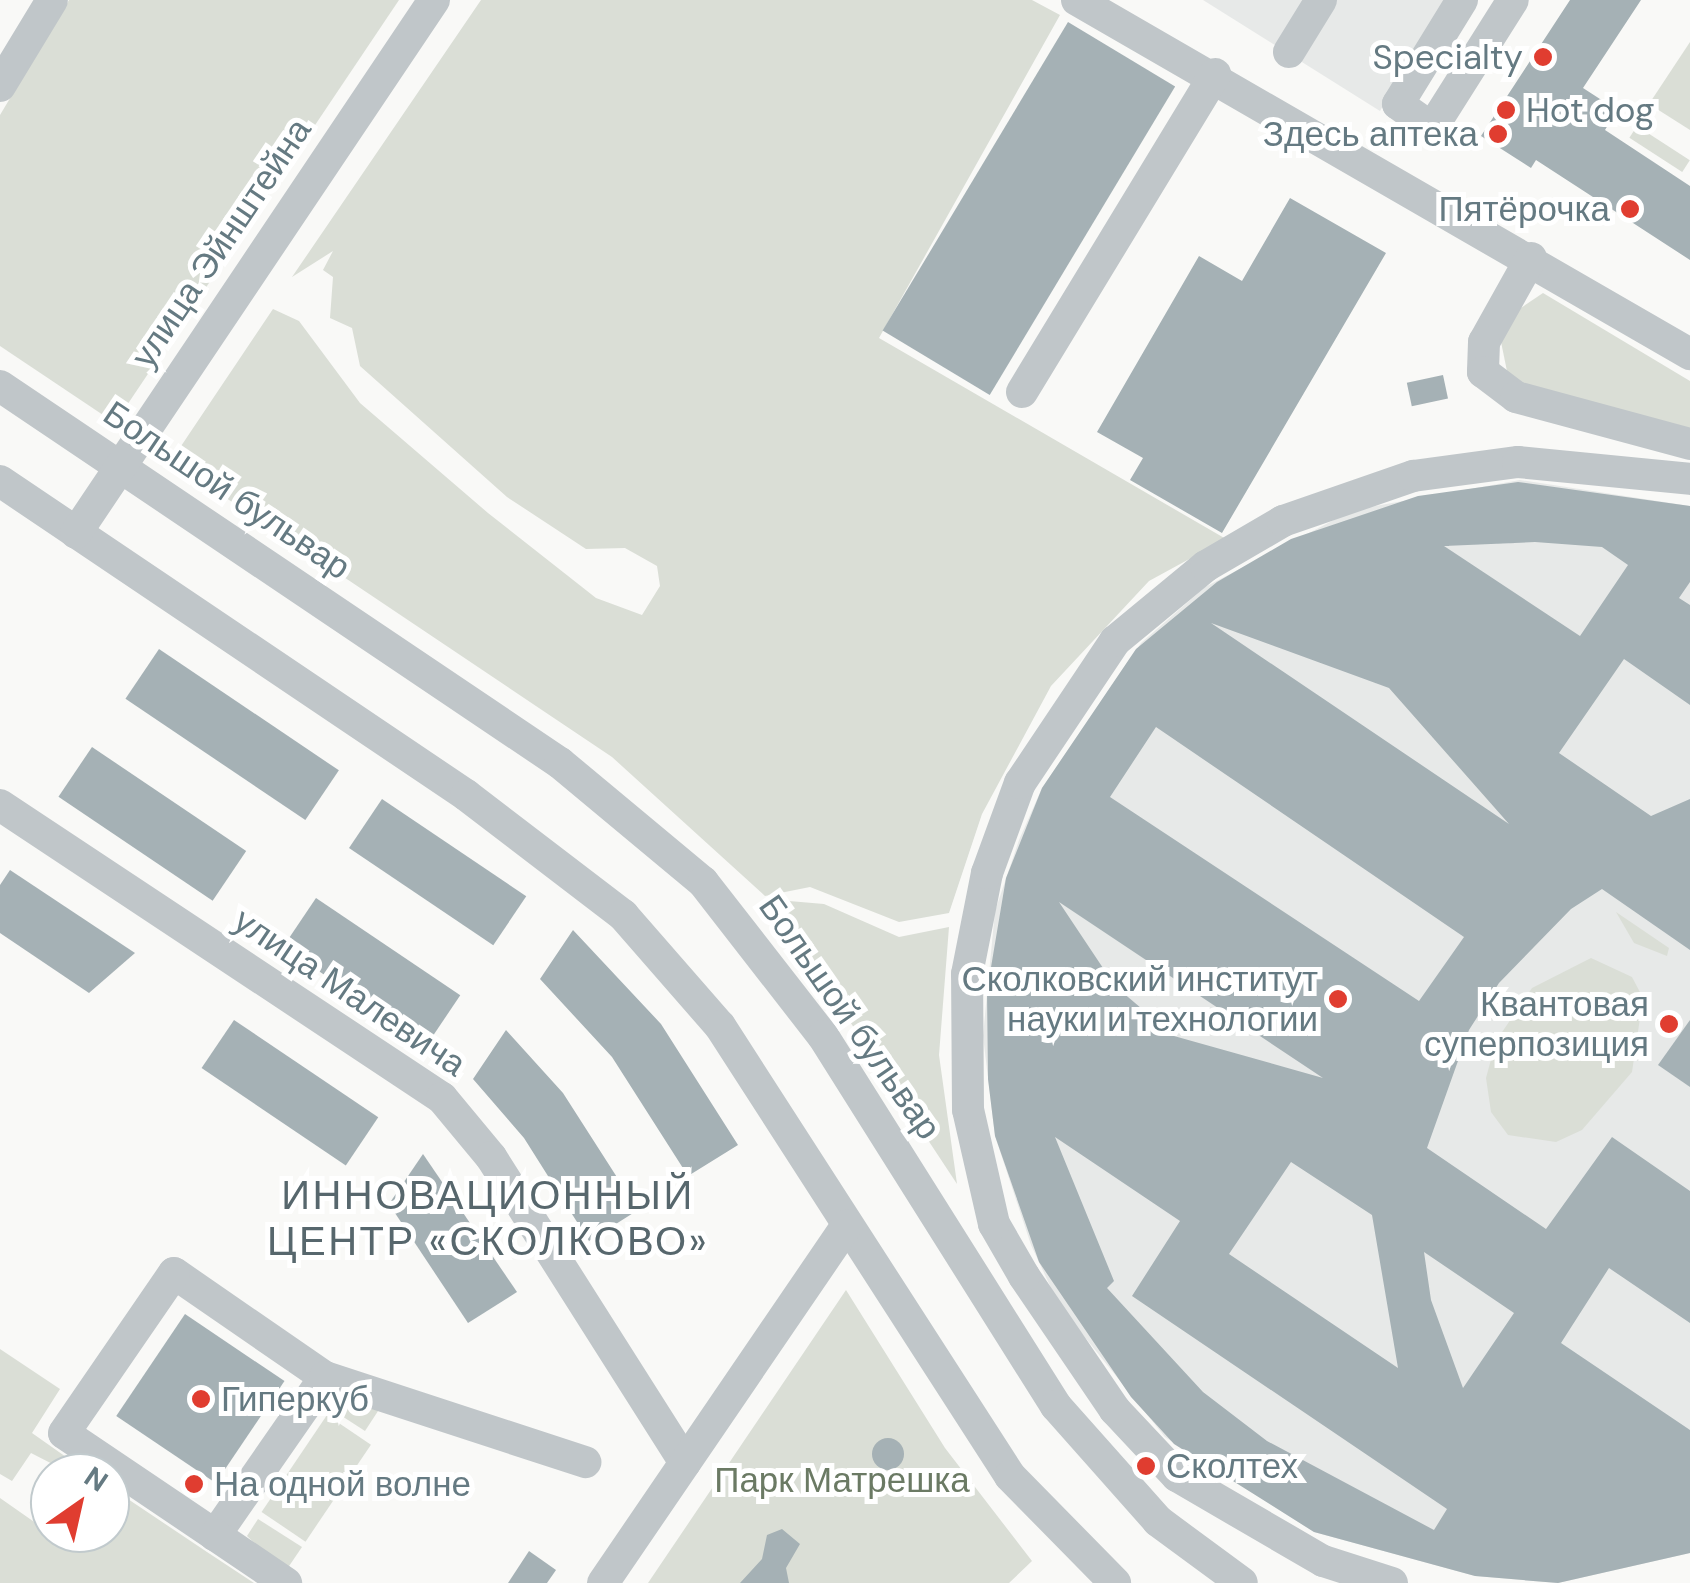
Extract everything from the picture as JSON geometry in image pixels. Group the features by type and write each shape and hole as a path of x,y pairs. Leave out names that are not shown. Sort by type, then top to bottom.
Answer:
{"street":[{"path":"0,86 52,0"},
{"name":"улица Эйнштейна","path":"76,533 434,0"},
{"path":"1077,0 1214,74 1690,354"},
{"path":"1289,52 1322,0"},
{"path":"1462,0 1398,104 1432,128 1512,0"},
{"path":"1022,392 1214,74"},
{"path":"1531,258 1484,342 1483,372 1516,397 1690,444"},
{"name":"Большой бульвар","path":"0,386 560,763 703,882 823,1036 1056,1406 1158,1521 1242,1583"},
{"path":"1392,1583 1324,1561 1177,1476 1114,1410 994,1224 968,1110 967,974 987,873 1020,783 1115,641 1206,566 1284,521 1413,476 1518,462 1690,480"},
{"path":"0,481 466,796 623,914 720,1026 1010,1476 1115,1583"},
{"name":"улица Малевича","path":"0,805 442,1098 492,1157 685,1463"},
{"path":"604,1583 847,1226"},
{"path":"286,1583 64,1432 174,1273 325,1376 585,1462"},
{"path":"215,1535 325,1376"}],"shaded area":[{"path":"1203,0 1444,0 1380,111"},
{"name":"Сколковский институт науки и технологии","path":"1520,480 1690,506 1690,1553 1558,1583 1475,1576 1314,1532 1165,1437 1059,1305 1031,1245 995,1136 983,1036 995,911 1019,840 1042,788 1141,643 1205,587 1353,510"}],"green space":[{"path":"69,0 399,0 115,423 0,346 0,115"},
{"path":"481,0 1032,0 1060,15 879,338 1226,539 1149,581 1051,686 982,814 949,913 899,922 810,887 765,896 612,757 171,461 273,309 299,321 360,403 488,513 596,598 642,615 660,586 657,566 625,548 586,549 507,497 360,366 352,328 330,318 333,277 323,270 333,251 292,277"},
{"path":"1690,42 1690,130 1649,104"},
{"path":"1637,126 1690,160 1682,172 1629,138"},
{"path":"1543,293 1690,381 1690,434 1523,389 1508,376 1500,337 1509,316"},
{"path":"789,901 824,904 899,937 949,927 939,1055 957,1184 775,908"},
{"path":"1616,912 1669,948 1667,956 1634,943"},
{"path":"1591,958 1632,977 1643,998 1632,1072 1582,1130 1556,1142 1508,1135 1491,1112 1486,1078 1496,1041 1532,988"},
{"name":"Парк Матрешка","path":"846,1290 945,1448 1032,1561 1009,1583 648,1583"},
{"path":"0,1349 60,1389 32,1433 60,1453 30,1453 12,1481 0,1474"},
{"path":"335,1402 380,1408 365,1431 331,1409"},
{"path":"327,1415 371,1445 306,1542 262,1512"},
{"path":"0,1498 30,1519 30,1553 130,1553 130,1500 254,1583 0,1583"},
{"path":"258,1519 302,1547 285,1572 247,1536"}],"building":[{"path":"1570,0 1641,0 1583,88 1617,110 1605,130 1690,186 1690,260 1536,160 1531,168 1481,136"},
{"path":"1068,22 1175,86 990,395 883,331"},
{"path":"1290,198 1386,253 1222,533 1130,480 1143,458 1097,432 1199,256 1242,281"},
{"path":"1443,375 1448,398 1412,406 1407,383"},
{"name":"Сколковский институт науки и технологии","path":"1518,482 1690,506 1690,582 1679,598 1690,605 1690,705 1624,659 1559,753 1651,816 1690,799 1690,950 1602,889 1571,909 1499,983 1469,1030 1427,1148 1546,1229 1612,1137 1690,1191 1690,1323 1609,1268 1561,1343 1690,1430 1690,1553 1558,1583 1475,1576 1314,1532 1174,1444 1131,1397 1039,1262 995,1136 988,1079 987,991 1006,878 1042,788 1136,649 1217,582 1291,539 1418,496","holes":["1535,542 1602,547 1628,565 1580,636 1444,546","1211,623 1389,688 1509,824","1156,727 1464,937 1419,1001 1110,797","1059,902 1323,1078 1174,1036 1115,986","1055,1137 1180,1221 1132,1296 1447,1509 1434,1530 1267,1441 1203,1392 1107,1288 1114,1281","1291,1162 1372,1215 1398,1368 1229,1254","1424,1252 1514,1313 1463,1388 1431,1300"]},
{"path":"159,649 339,770 305,820 125,699"},
{"path":"92,747 246,851 213,901 58,797"},
{"path":"382,799 526,896 493,945 349,848"},
{"path":"10,870 135,953 89,993 0,933 0,885"},
{"path":"316,898 460,995 427,1044 283,947"},
{"path":"573,930 661,1024 738,1145 688,1176 612,1057 540,979"},
{"path":"234,1020 378,1117 346,1165 202,1068"},
{"path":"1690,1020 1690,1087 1658,1065"},
{"path":"506,1030 563,1093 638,1210 589,1241 524,1138 473,1079"},
{"path":"423,1154 517,1292 468,1323 389,1204"},
{"name":"Гиперкуб","path":"185,1314 284,1381 216,1483 116,1416"},
{"path":"888,1438 899,1443 904,1454 899,1465 888,1470 877,1465 872,1454 877,1443"},
{"path":"782,1529 800,1544 786,1568 789,1583 740,1583 762,1559 767,1535"},
{"path":"529,1551 556,1570 547,1583 508,1583"}],"place":[{"name":"Specialty","path":"1543,57"},
{"name":"Hot dog","path":"1506,110"},
{"name":"Здесь аптека","path":"1498,134"},
{"name":"Пятёрочка","path":"1630,209"},
{"name":"Сколковский институт науки и технологии","path":"1338,999"},
{"name":"Квантовая суперпозиция","path":"1669,1024"},
{"name":"Гиперкуб","path":"201,1399"},
{"name":"Сколтех","path":"1146,1466"},
{"name":"На одной волне","path":"194,1484"}],"district":[{"name":"ИННОВАЦИОННЫЙ ЦЕНТР «СКОЛКОВО»","path":"488,1218"}]}
